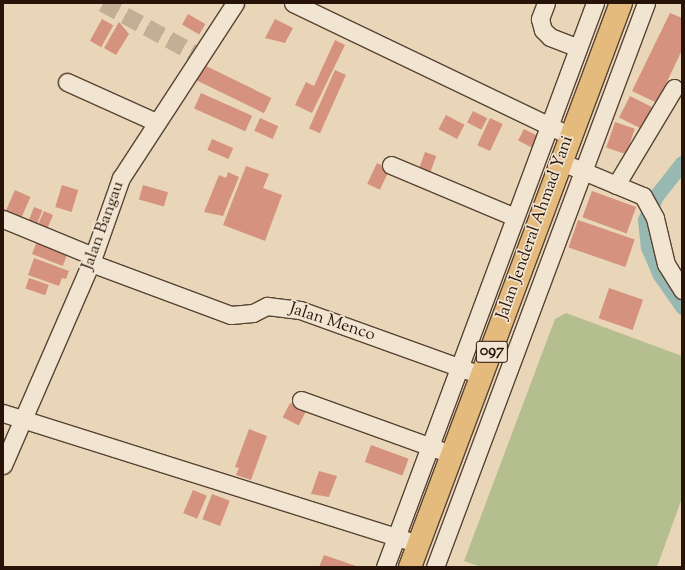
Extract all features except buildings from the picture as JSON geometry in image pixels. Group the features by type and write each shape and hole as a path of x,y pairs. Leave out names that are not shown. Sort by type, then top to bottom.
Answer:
{"main road":[{"name":"Jalan Jenderal Ahmad Yani","path":"410,567 483,376 559,161 621,3"}],"street":[{"name":"Jalan Bangau","path":"3,465 92,259 121,178 156,122 235,3"},
{"path":"293,3 547,126 569,135"},
{"path":"546,3 540,19 543,30 550,37 578,48"},
{"path":"386,567 461,368 547,126 595,3"},
{"path":"435,567 581,170 646,3"},
{"path":"67,82 156,122"},
{"path":"616,185 674,88"},
{"path":"559,161 643,196 655,218 666,264 682,290"},
{"path":"391,165 515,217"},
{"name":"Jalan Menco","path":"3,219 92,259 231,315 253,313 267,306 300,310 483,376"},
{"path":"301,400 453,455"},
{"path":"3,412 397,536 419,545"}],"green space":[{"path":"566,313 682,356 682,498 657,567 481,567 464,561 555,319"}],"waterway":[{"path":"682,163 656,196 645,220 648,247 660,275 682,307"}],"tunnel":[{"path":"103,3 200,56"}]}
